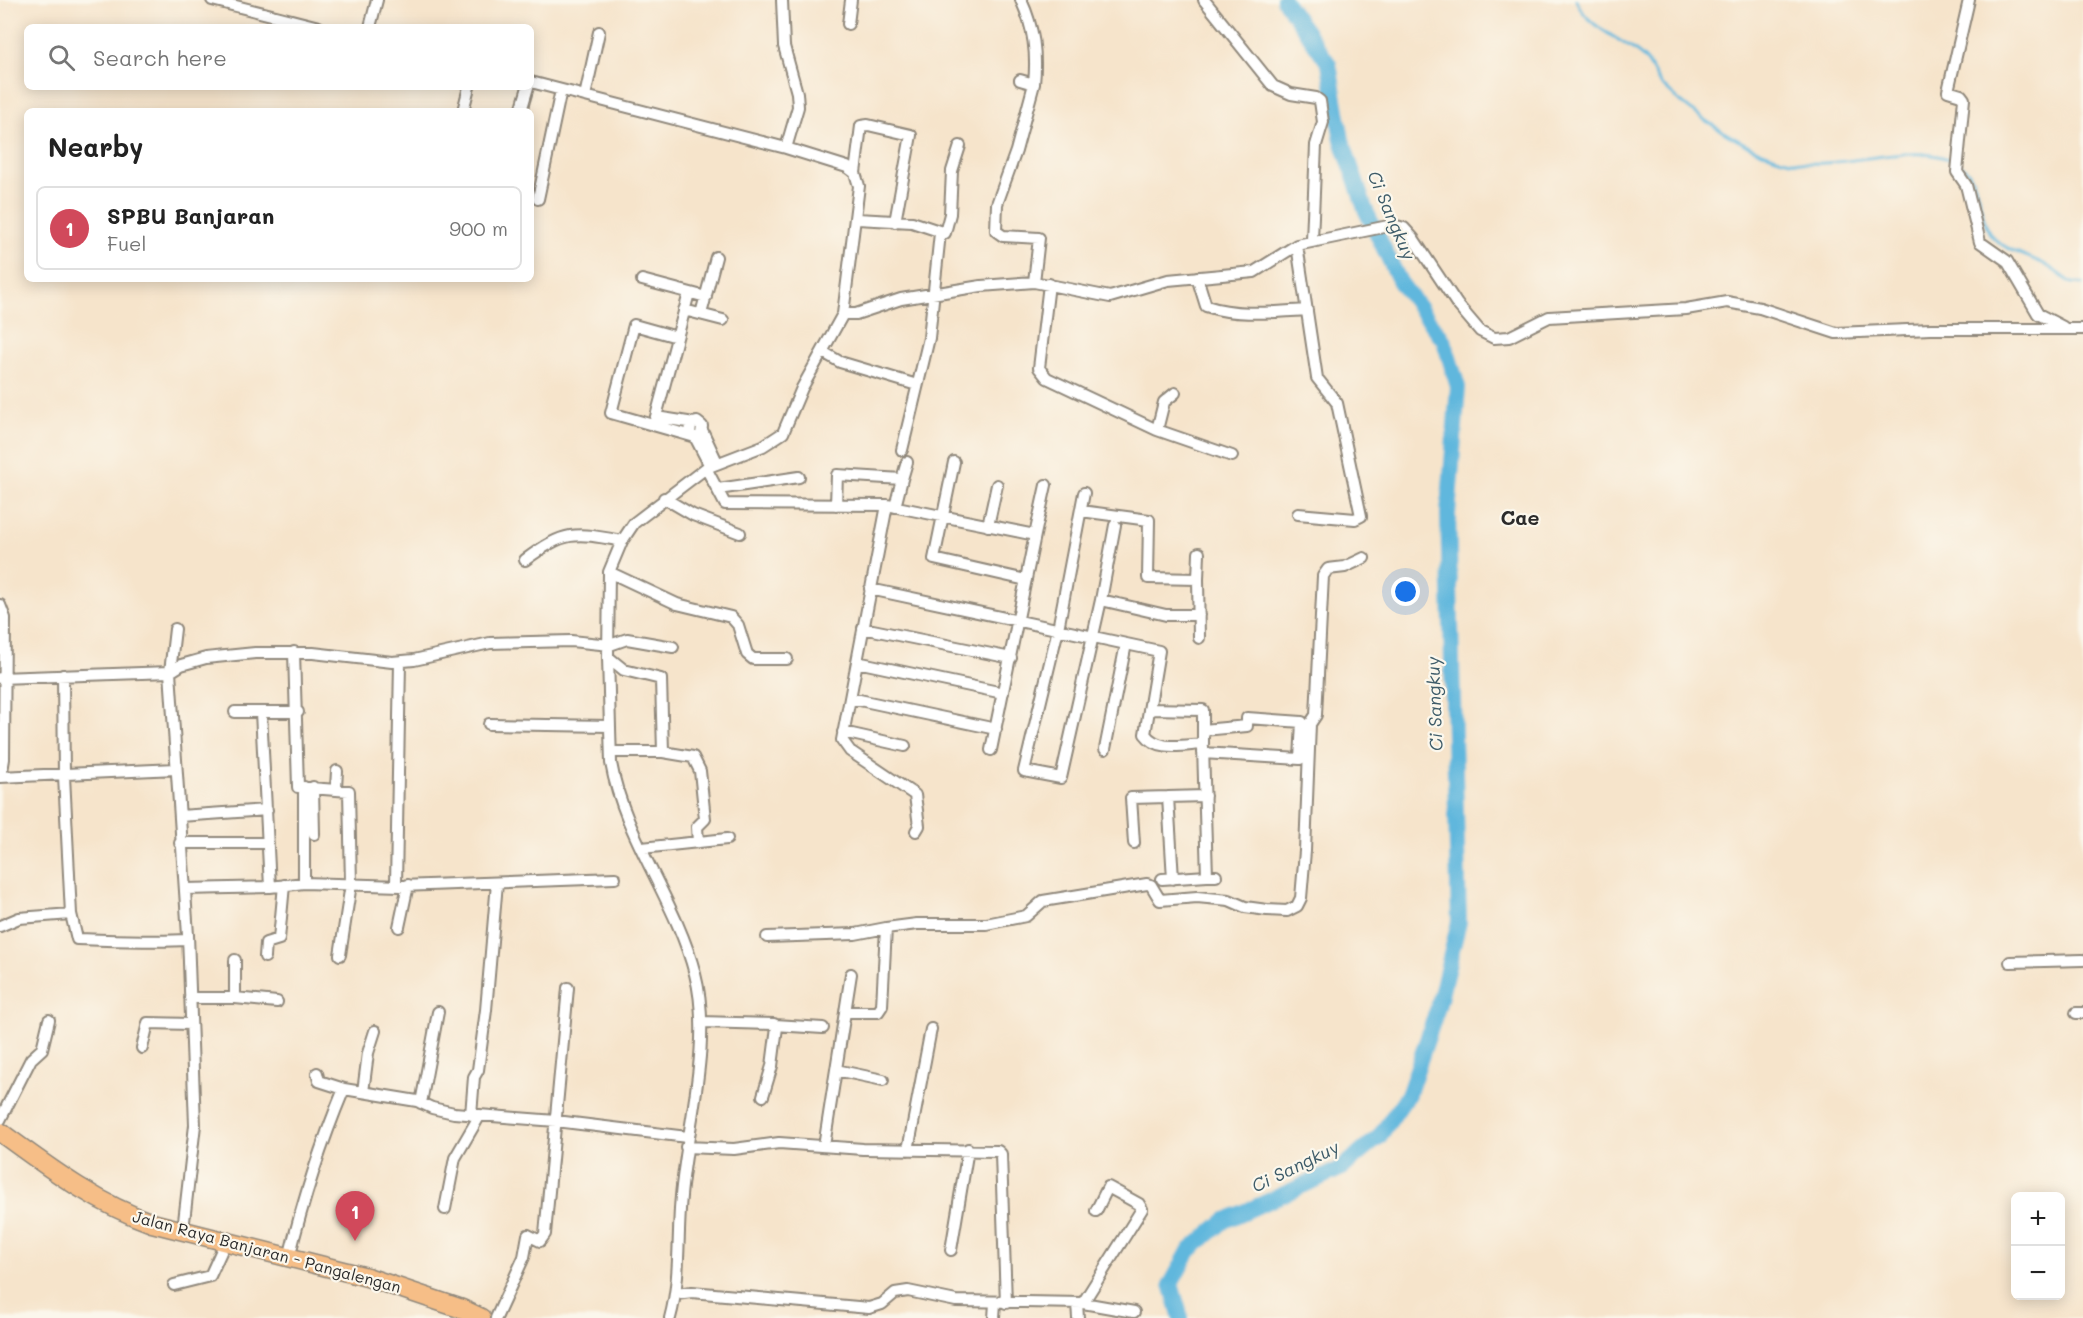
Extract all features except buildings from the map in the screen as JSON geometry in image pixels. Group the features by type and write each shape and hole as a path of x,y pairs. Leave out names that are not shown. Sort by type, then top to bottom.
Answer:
{"main road":[{"name":"Jalan Raya Banjaran - Pangalengan","path":"0,1132 105,1204 152,1223 388,1283 460,1313 481,1318"}],"street":[{"path":"371,24 377,0"},
{"path":"782,0 784,45 797,93 798,107 786,148"},
{"path":"848,24 851,0"},
{"path":"1021,0 1029,17 1037,54 1034,84 1017,151 998,204 996,231 1003,236 1039,238 1035,282"},
{"path":"1204,0 1278,91 1316,98 1320,101 1323,122 1316,145 1312,240"},
{"path":"1948,91 1969,0"},
{"path":"218,1 257,6 311,24"},
{"path":"585,96 599,32"},
{"path":"1020,80 1034,84"},
{"path":"534,83 786,148 847,167 855,172"},
{"path":"1937,89 1961,95 1964,99 1957,172 1966,185 1980,242 2007,261 2038,314 2066,329"},
{"path":"464,108 468,90"},
{"path":"522,108 527,90"},
{"path":"538,199 561,90"},
{"path":"670,1318 676,1294 686,1142 699,1061 701,1022 696,976 681,928 619,796 611,752 607,618 609,572 622,541 634,523 664,498 711,465 763,446 783,433 802,388 843,314 857,219 860,186 855,172 861,126 868,125 911,135 895,222"},
{"path":"857,219 919,223 945,233 950,214 952,175 960,146"},
{"path":"843,314 856,314 901,299 981,286 1035,282 1110,297 1168,280 1254,272 1298,245 1312,240 1393,225 1404,228 1413,238 1457,304 1480,331 1494,338 1509,337 1549,317 1686,309 1727,302 1760,308 1836,333 1931,329 2083,329"},
{"path":"902,450 929,338 940,233"},
{"path":"1298,245 1317,378 1331,393 1337,404 1361,516 1355,519 1298,514"},
{"path":"701,314 716,257"},
{"path":"1197,277 1202,299 1206,306 1214,309 1238,313 1307,310"},
{"path":"642,280 706,297"},
{"path":"1049,284 1040,360 1042,374 1067,389 1158,430 1232,456"},
{"path":"655,421 689,293"},
{"path":"684,310 723,320"},
{"path":"677,337 634,325 611,413 655,421 695,432 711,465 725,504 891,506 1035,535"},
{"path":"823,352 840,362 917,385"},
{"path":"1158,430 1164,402 1175,393"},
{"path":"907,462 891,506 870,589 842,740 850,751 915,795 919,826 916,831"},
{"path":"954,462 941,516 934,559 1026,580"},
{"path":"836,505 837,475 902,479"},
{"path":"718,489 799,477"},
{"path":"988,525 997,485"},
{"path":"991,750 1047,485"},
{"path":"1084,493 1058,628 1024,771 1061,778 1101,600 1115,525"},
{"path":"664,498 693,515 740,533"},
{"path":"1081,511 1149,520 1148,578 1198,579"},
{"path":"525,560 548,544 576,533 622,541"},
{"path":"1199,553 1199,638"},
{"path":"767,937 855,934 917,924 968,926 1026,916 1043,901 1147,884 1160,900 1197,897 1229,900 1245,907 1287,911 1297,906 1301,898 1305,851 1310,724 1316,715 1323,576 1328,568 1346,567 1364,558"},
{"path":"609,572 677,604 732,617 738,625 747,654 753,659 787,659"},
{"path":"870,589 1159,651 1145,734 1151,743 1160,746 1300,759 1302,722 1247,718 1247,726 1203,730"},
{"path":"1101,600 1166,615 1199,615"},
{"path":"0,605 5,618 2,678 4,759 1,777 64,776 176,769"},
{"path":"863,628 1011,658"},
{"path":"175,629 170,672 188,940 195,1125 183,1230"},
{"path":"609,651 627,639 673,647"},
{"path":"2,678 170,672 184,664 216,656 294,652 400,662 490,643 571,641 609,651 624,670 661,679 663,752"},
{"path":"1105,749 1126,644"},
{"path":"294,652 298,712 298,787 336,788 349,791 351,884 340,956"},
{"path":"396,885 400,662"},
{"path":"857,662 1003,693"},
{"path":"63,675 64,776 71,915 77,939 136,939 151,942 188,940"},
{"path":"850,698 996,729"},
{"path":"1149,709 1203,710 1204,796 1212,876 1168,879 1168,797"},
{"path":"235,712 298,712"},
{"path":"261,712 270,887"},
{"path":"489,724 610,726"},
{"path":"843,732 905,746"},
{"path":"611,752 663,752 693,757 699,765 705,819 696,827 698,842"},
{"path":"336,788 337,771"},
{"path":"309,787 314,834"},
{"path":"304,883 309,787"},
{"path":"1134,843 1131,798 1204,796"},
{"path":"180,816 267,810"},
{"path":"642,848 728,839"},
{"path":"180,843 268,843"},
{"path":"185,889 270,887 304,883 408,885 615,878"},
{"path":"445,1209 455,1158 476,1115 474,1077 478,1070 486,1010 496,883"},
{"path":"265,957 266,943 279,939 284,885"},
{"path":"399,927 408,885"},
{"path":"0,926 19,918 71,915"},
{"path":"846,1012 872,1014 878,1012 882,1006 886,928"},
{"path":"235,960 235,998"},
{"path":"2010,962 2083,960"},
{"path":"824,1146 851,974"},
{"path":"496,1318 524,1257 528,1235 540,1241 545,1234 568,988"},
{"path":"190,998 235,998 277,1002"},
{"path":"421,1104 438,1012"},
{"path":"0,1120 31,1059 42,1048 49,1020"},
{"path":"701,1022 822,1028"},
{"path":"142,1048 148,1023 191,1024"},
{"path":"764,1096 779,1031 776,1025"},
{"path":"908,1150 931,1029"},
{"path":"363,1092 368,1053 375,1031"},
{"path":"836,1070 883,1080"},
{"path":"317,1073 319,1082 432,1108 476,1115 556,1121 734,1149 762,1143 908,1150 994,1150 1000,1155 1000,1303 994,1318"},
{"path":"289,1258 299,1215 326,1133 344,1089"},
{"path":"951,1250 968,1149"},
{"path":"1078,1318 1080,1303 1142,1209 1139,1204 1108,1187 1096,1211"},
{"path":"174,1285 210,1276 226,1241"},
{"path":"676,1294 692,1292 869,1308 882,1304 895,1293 908,1291 956,1301 1080,1303 1134,1312"}],"waterway":[{"name":"Ci Sangkuy","path":"1181,1318 1171,1284 1189,1251 1224,1221 1342,1168 1379,1137 1409,1093 1438,1007 1459,922 1448,514 1458,387 1444,341 1400,282 1365,209 1342,140 1329,64 1284,0"},
{"path":"1576,0 1582,11 1598,27 1644,58 1661,84 1689,109 1724,132 1761,151 1797,162 1817,163 1925,154 1945,158 1962,166 1968,172 1976,188 1986,225 1993,238 2006,247 2044,264 2070,282 2083,284"}],"place":[{"name":"SPBU Banjaran","path":"355,1241"}],"district":[{"name":"Cae","path":"1520,517"}]}
